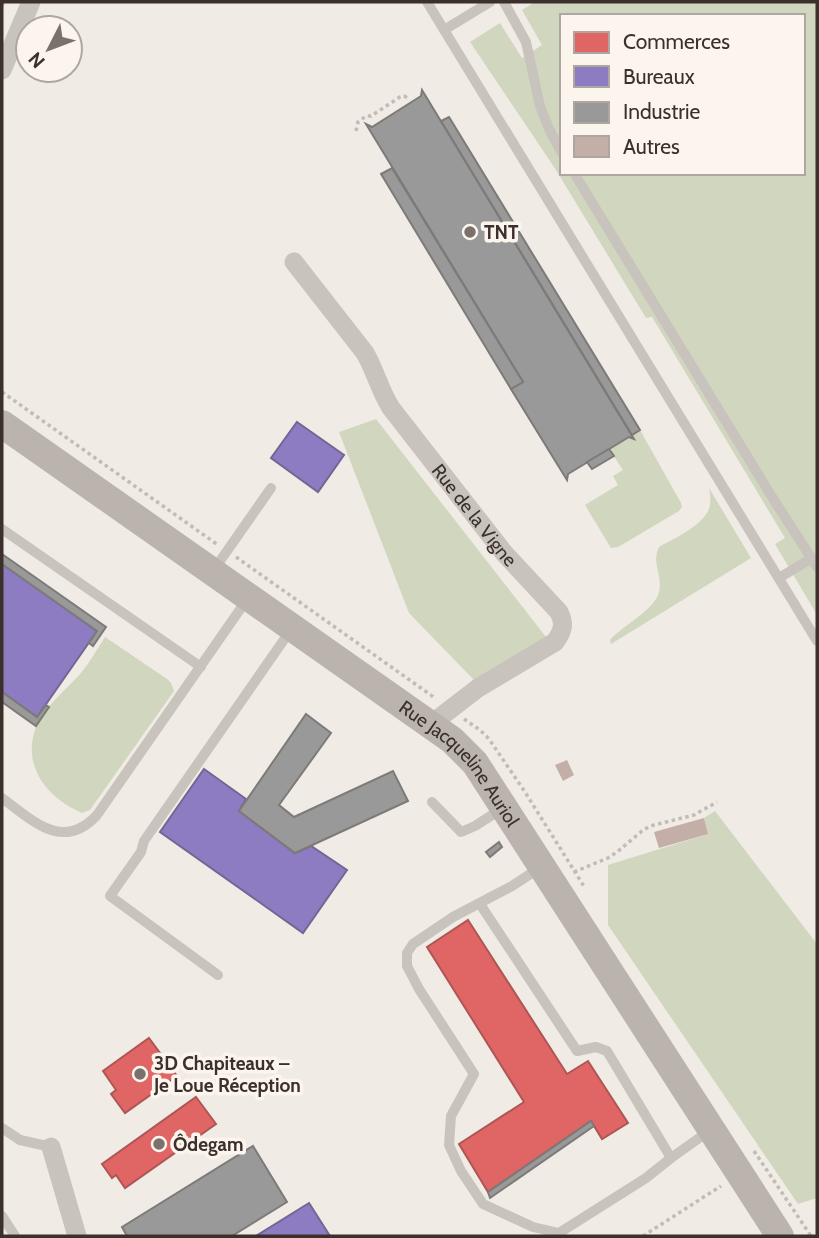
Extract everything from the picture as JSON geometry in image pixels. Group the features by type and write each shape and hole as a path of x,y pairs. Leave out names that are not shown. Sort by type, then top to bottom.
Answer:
{"street":[{"path":"2,70 31,2"},
{"name":"Rue de la Vigne","path":"293,262 365,353 391,408 504,553 563,618 564,626 555,642 478,688 441,718"},
{"name":"Rue Jacqueline Auriol","path":"2,424 220,561 249,597 292,627 441,718 452,740 470,757 504,808 780,1236"},
{"path":"51,1147 77,1236"}],"lane":[{"path":"427,2 817,641"},
{"path":"444,30 490,2"},
{"path":"504,2 526,42 540,106 560,149"},
{"path":"575,175 772,497 815,562 779,579"},
{"path":"220,561 271,488"},
{"path":"2,529 201,667"},
{"path":"2,798 36,823 55,832 73,832 88,825 249,597"},
{"path":"218,975 110,896 141,852 144,841 292,627"},
{"path":"432,802 461,832 504,808"},
{"path":"542,867 453,918 413,944 407,953 407,966 419,989 474,1074 451,1116 449,1145 461,1171 483,1203 533,1227 559,1233 646,1178 711,1129"},
{"path":"480,904 577,1051 596,1047 607,1051 671,1158"},
{"path":"2,1128 20,1140 51,1147"},
{"path":"2,1216 15,1236"}],"path":[{"path":"356,131 358,121 371,116 400,97 408,98"},
{"path":"2,392 220,561 441,718 480,730 525,792 588,893"},
{"path":"575,872 608,858 650,826 694,815 717,802"},
{"path":"749,1144 811,1236"},
{"path":"643,1236 740,1174"}],"green space":[{"path":"535,2 817,2 817,615 775,544 785,538 652,317 646,318 556,170 470,42 500,23 522,58 542,45 522,10"},
{"path":"376,419 546,637 474,680 409,613 339,432"},
{"path":"640,430 682,507 618,547 611,548 585,505 618,485 613,476 623,470 609,449 629,437 633,439 632,435"},
{"path":"709,488 751,558 611,644 610,640 616,634 645,612 656,599 660,586 656,559 659,547 689,530 703,518 710,505"},
{"path":"105,637 167,679 174,691 90,810 82,813 58,799 41,779 35,768 32,742 39,720 81,673"},
{"path":"715,811 817,944 817,1198 798,1204 608,925 608,865 708,834 704,818"}],"building: Commerces":[{"path":"468,920 567,1074 588,1061 628,1123 602,1139 591,1121 488,1192 459,1144 524,1102 427,947"},
{"name":"3D Chapiteaux – Je Loue Réception","path":"149,1038 177,1076 125,1113 111,1094 116,1090 103,1071"},
{"name":"Ôdegam","path":"196,1097 216,1124 125,1188 116,1175 112,1178 102,1164"}],"building: Bureaux":[{"path":"297,422 344,455 318,492 271,458"},
{"path":"2,564 97,631 37,717 2,692"},
{"path":"204,769 246,799 239,811 295,853 311,846 347,870 303,933 160,832"},
{"path":"309,1203 330,1236 256,1236"}],"building: Industrie":[{"name":"TNT","path":"422,90 634,439 629,437 568,474 567,480 511,389 523,382 366,124 372,127 421,96"},
{"path":"449,117 640,430 632,435 441,121"},
{"path":"392,168 523,382 511,389 381,174"},
{"path":"609,449 614,456 592,469 587,462"},
{"path":"2,554 106,627 93,646 89,643 97,631 2,564"},
{"path":"2,692 37,717 46,705 49,707 36,726 2,702"},
{"path":"306,714 331,733 279,805 294,817 393,771 408,801 295,853 239,811"},
{"path":"499,842 502,847 490,857 486,852"},
{"path":"591,1121 594,1126 490,1198 488,1192"},
{"path":"253,1146 287,1202 232,1236 127,1236 122,1227"}],"building: Autres":[{"path":"567,760 574,775 563,781 555,765"},
{"path":"704,818 708,834 659,848 654,832"}],"place":[{"name":"TNT","path":"470,232"},
{"name":"3D Chapiteaux – Je Loue Réception","path":"140,1074"},
{"name":"Ôdegam","path":"159,1144"}]}
